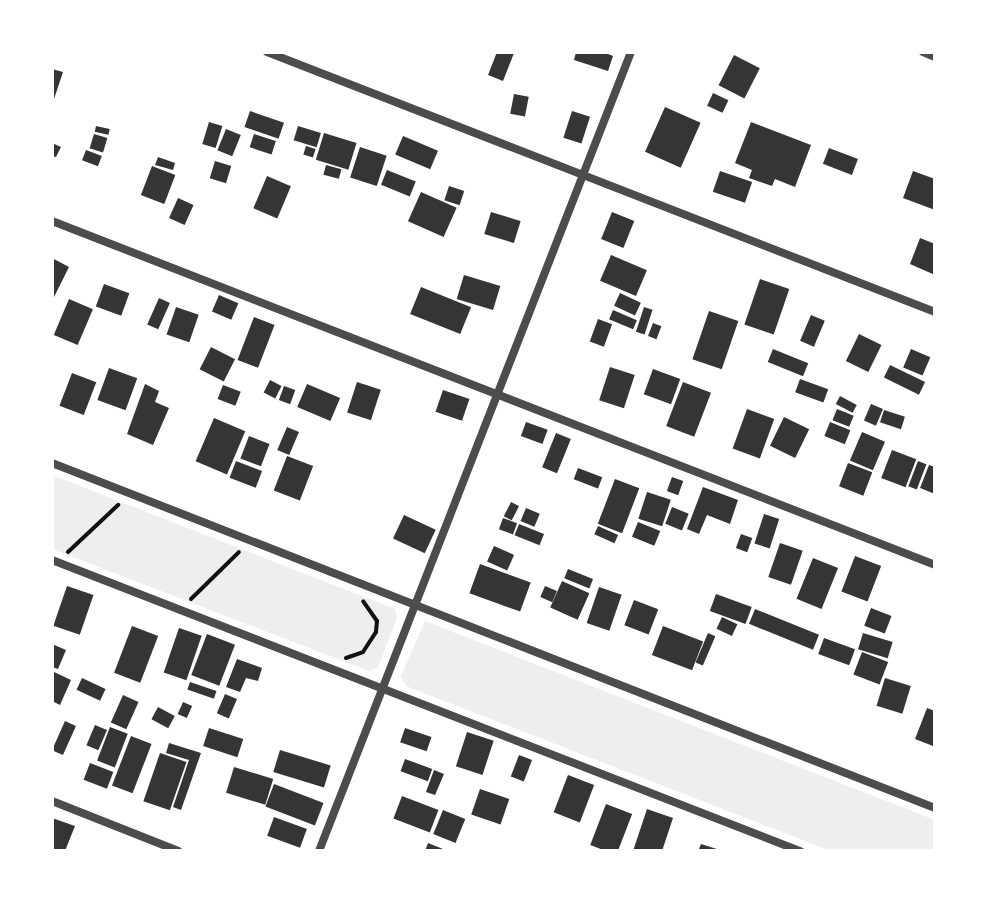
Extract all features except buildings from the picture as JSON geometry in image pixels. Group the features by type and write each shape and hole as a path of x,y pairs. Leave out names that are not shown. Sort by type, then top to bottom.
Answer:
{"street":[{"path":"267,52 935,312"},
{"path":"319,851 631,52"},
{"path":"923,52 935,57"},
{"path":"52,221 935,565"},
{"path":"52,463 935,808"},
{"path":"52,560 800,851"},
{"path":"52,801 178,851"}],"path":[{"path":"105,499 132,510"},
{"path":"68,552 118,505"},
{"path":"226,547 253,558"},
{"path":"191,599 239,552"},
{"path":"342,658 363,652 376,632 377,621 362,601"}],"shaded area":[{"path":"52,475 395,609 397,618 378,667 369,671 52,549"},
{"path":"425,621 935,820 935,851 831,851 406,686 401,676"}]}
